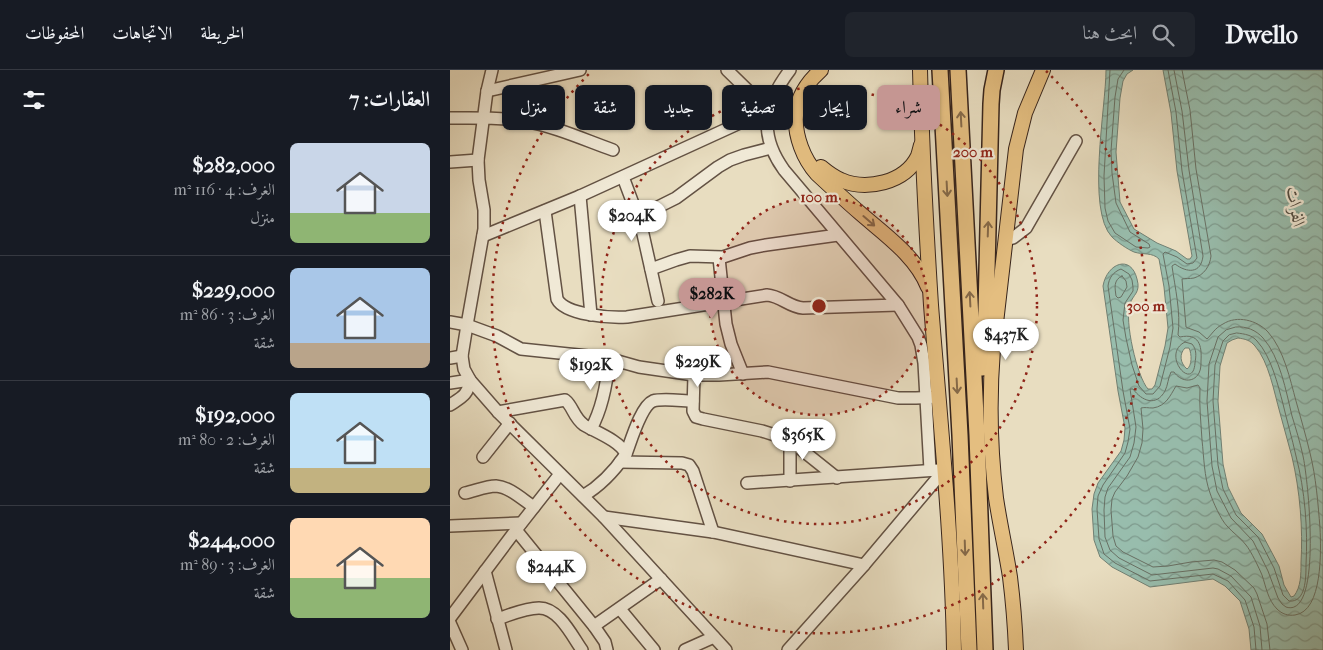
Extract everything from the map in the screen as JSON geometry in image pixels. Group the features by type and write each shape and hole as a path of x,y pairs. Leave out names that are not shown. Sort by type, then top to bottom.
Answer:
{"highway":[{"path":"940,70 960,435 969,650"},
{"path":"958,70 977,435 985,650"},
{"path":"977,435 986,311 991,104 996,70"},
{"path":"960,435 977,435"}],"main road":[{"path":"821,70 806,85 799,99 796,125 801,147 810,166 817,174 910,259 925,279 931,303"},
{"path":"920,70 931,303 932,397 944,469 951,564 954,650"},
{"path":"1016,650 1012,598 997,501 991,440 990,402 993,349 1016,149 1029,105 1044,70"},
{"path":"801,147 828,173 841,180 871,185 886,182 910,167 918,157 922,142"}],"street":[{"path":"487,91 577,70"},
{"path":"727,70 742,85"},
{"path":"780,85 790,70"},
{"path":"490,71 478,160 484,210 483,236 466,325 462,356 464,369 470,380 498,412 604,517 726,650"},
{"path":"450,118 484,118 534,123 613,150"},
{"path":"483,236 580,196 725,130"},
{"path":"767,130 771,148 784,170 898,305 914,329 921,345 932,397 930,470"},
{"path":"1005,240 1013,238 1026,228 1076,141"},
{"path":"638,217 676,198 730,160 771,148"},
{"path":"450,162 478,160"},
{"path":"623,177 638,217 658,301"},
{"path":"580,196 591,315"},
{"path":"545,211 556,299 563,307 591,315 627,317 767,295 775,296 791,305 803,308 898,305"},
{"path":"651,269 690,256 719,258 750,248 838,235"},
{"path":"719,258 728,334 743,374"},
{"path":"450,322 466,325 497,336 521,349 609,359 639,368 694,375 768,372 898,398 932,397"},
{"path":"450,358 462,356"},
{"path":"592,429 601,408 609,359"},
{"path":"694,375 694,414 700,418 772,434 790,442 837,478"},
{"path":"450,383 470,380"},
{"path":"450,405 466,393 470,380"},
{"path":"498,412 565,400 578,419 624,450 623,458"},
{"path":"583,496 604,480 623,458 648,404 656,400 693,401"},
{"path":"484,457 510,424"},
{"path":"790,442 790,480"},
{"path":"623,458 679,462 689,465 693,471 713,532"},
{"path":"747,483 944,469"},
{"path":"788,650 864,565 944,469"},
{"path":"450,618 560,474"},
{"path":"465,493 498,486 510,491 534,507"},
{"path":"604,517 713,532 864,565"},
{"path":"450,526 519,526"},
{"path":"519,526 594,626 605,642 607,650"},
{"path":"486,571 506,650"},
{"path":"594,626 661,579"},
{"path":"497,619 533,609 545,609 559,618 582,650"},
{"path":"620,609 654,650"},
{"path":"450,623 462,650"},
{"path":"685,650 714,637"}],"water":[{"name":"الفرات","path":"1106,70 1133,70 1127,74 1123,81 1120,98 1116,152 1120,202 1134,229 1190,259 1192,256 1177,171 1171,113 1163,70 1323,70 1323,650 1251,650 1249,629 1240,601 1225,586 1213,579 1150,587 1112,567 1100,557 1094,540 1092,509 1094,494 1098,483 1121,451 1125,428 1103,286 1105,278 1114,267 1119,264 1130,266 1137,279 1138,287 1131,301 1129,312 1130,335 1140,373 1148,389 1152,389 1155,385 1168,328 1159,259 1150,254 1134,252 1125,247 1112,237 1104,224 1100,205 1099,157","holes":["1238,338 1253,344 1264,360 1295,470 1299,496 1302,550 1298,589 1294,596 1291,597 1284,585 1279,566 1262,534 1241,513 1228,487 1223,464 1218,401 1220,366 1227,343","1185,348 1189,348 1191,356 1191,363 1187,369 1181,358"]}]}
